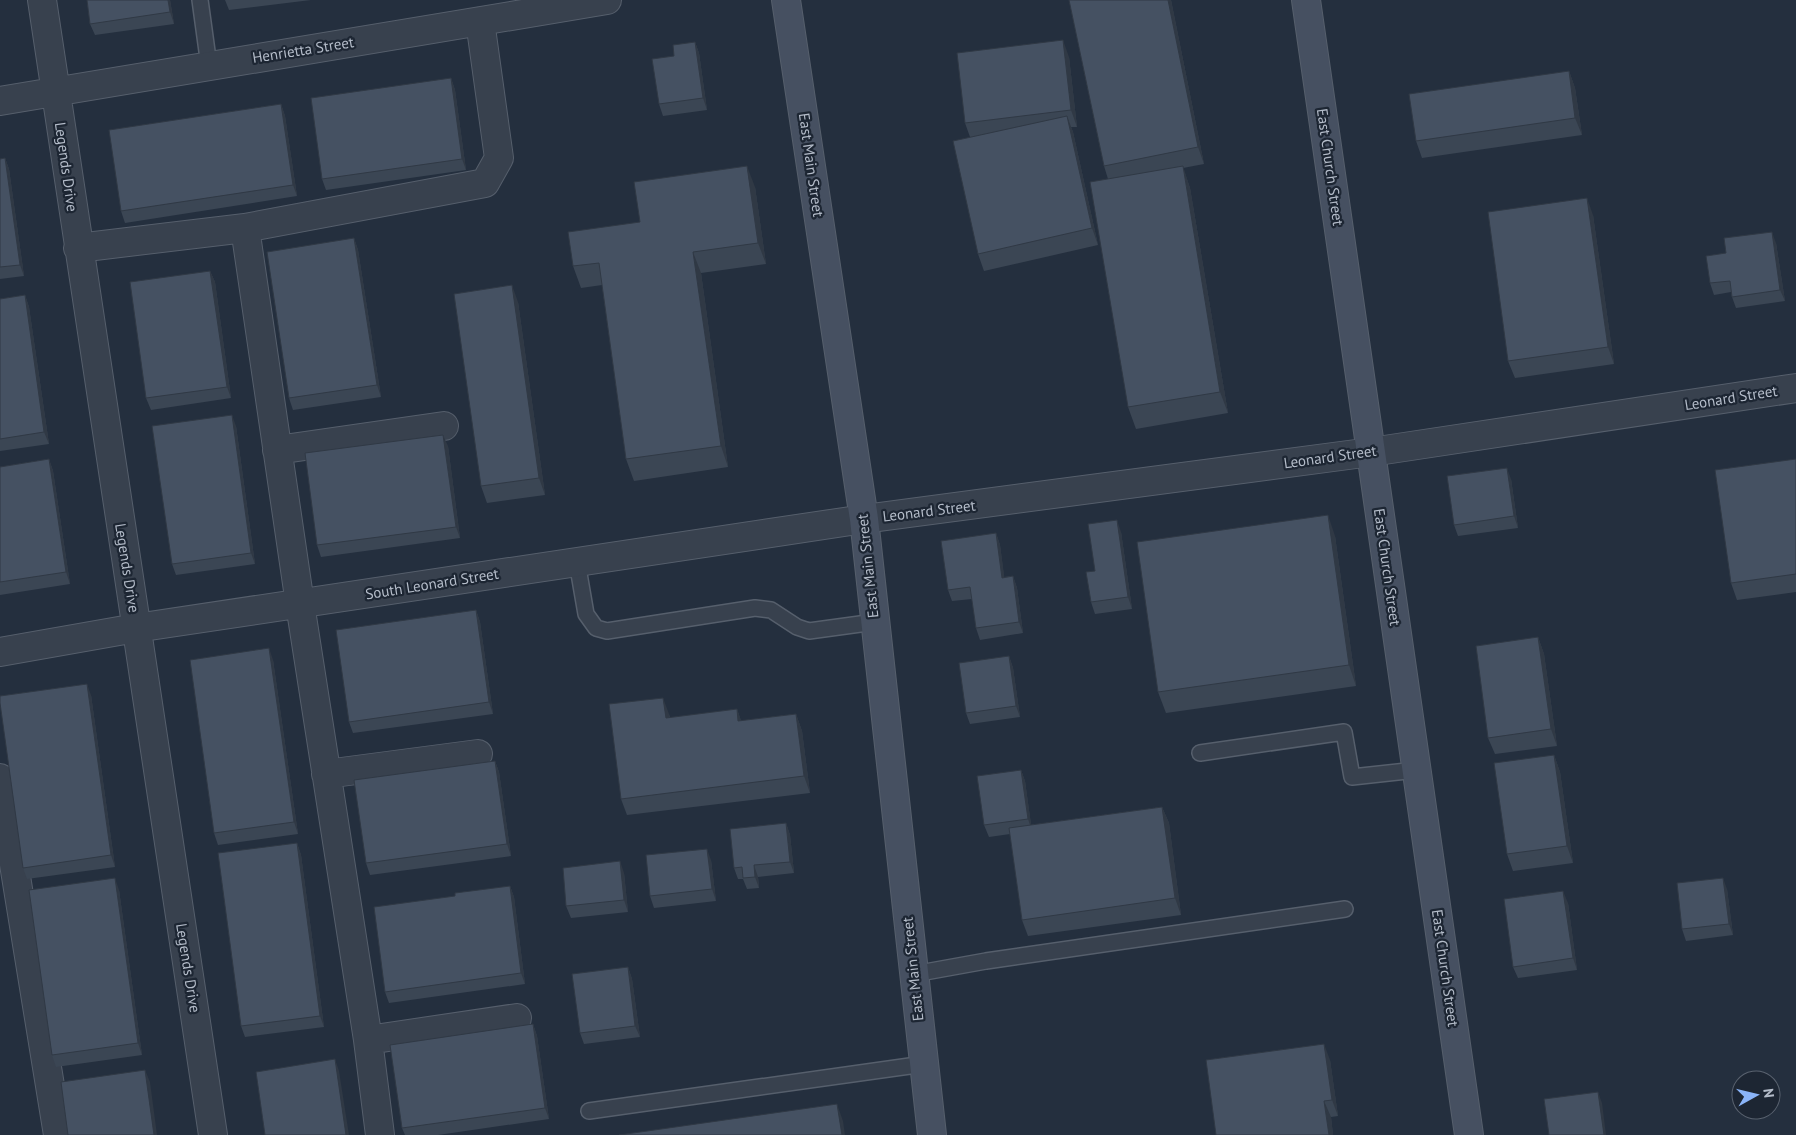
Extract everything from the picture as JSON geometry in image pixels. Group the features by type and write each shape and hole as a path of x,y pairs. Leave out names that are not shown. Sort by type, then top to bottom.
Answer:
{"main road":[{"name":"East Main Street","path":"786,0 864,519 932,1135"},
{"name":"East Church Street","path":"1306,0 1469,1135"}],"street":[{"name":"Legends Drive","path":"42,0 78,248 214,1135"},
{"name":"Henrietta Street","path":"0,101 607,0"},
{"path":"78,248 245,228 485,183 499,158 480,21"},
{"path":"245,228 300,604 368,1040 380,1135"},
{"name":"Leonard Street","path":"864,519 1371,452 1796,388"},
{"path":"277,450 444,426"},
{"name":"South Leonard Street","path":"0,652 136,628 864,519"},
{"path":"326,774 478,754"},
{"path":"0,778 58,1135"},
{"path":"368,1040 517,1018"}],"lane":[{"path":"200,0 210,66"},
{"path":"577,562 586,614 596,628 607,631 756,608 771,610 797,628 809,632 875,622"},
{"path":"1200,753 1344,732 1352,777 1416,770"},
{"path":"914,974 986,961 1344,909"},
{"path":"589,1110 924,1064"}],"building":[{"path":"87,0 168,0 170,12 90,24"},
{"path":"1069,0 1168,0 1198,147 1104,166"},
{"path":"1063,40 1071,110 965,123 957,53"},
{"path":"695,42 703,98 659,104 652,59 674,56 673,45"},
{"path":"1569,71 1575,118 1416,141 1409,94"},
{"path":"451,78 462,159 322,179 311,98"},
{"path":"281,104 293,185 121,211 109,130"},
{"path":"1067,116 1092,228 978,254 953,141"},
{"path":"5,158 20,265 0,267 0,159"},
{"path":"747,166 758,243 693,252 721,446 626,459 599,263 573,266 568,232 640,222 634,182"},
{"path":"1183,166 1220,392 1128,407 1090,182"},
{"path":"1587,198 1608,347 1508,361 1488,212"},
{"path":"1772,232 1780,290 1732,297 1730,281 1710,283 1706,256 1726,253 1724,238"},
{"path":"354,238 377,385 289,398 267,252"},
{"path":"210,271 227,387 146,398 130,282"},
{"path":"512,285 539,478 481,486 454,294"},
{"path":"25,295 44,432 0,439 0,299"},
{"path":"232,415 251,553 172,564 152,426"},
{"path":"443,435 456,527 317,545 305,453"},
{"path":"49,459 66,572 0,582 0,467"},
{"path":"1796,459 1796,574 1731,583 1715,470"},
{"path":"1507,468 1514,516 1454,525 1447,476"},
{"path":"1328,515 1349,665 1158,692 1137,542"},
{"path":"1117,520 1128,597 1091,602 1086,572 1095,571 1088,524"},
{"path":"996,533 1002,578 1013,576 1019,622 976,628 970,587 948,590 941,541"},
{"path":"476,610 489,702 349,722 336,630"},
{"path":"1538,637 1551,729 1488,738 1476,646"},
{"path":"269,648 294,822 214,833 190,660"},
{"path":"1009,656 1016,706 966,713 959,663"},
{"path":"87,684 111,855 23,868 0,696"},
{"path":"663,698 666,718 737,709 738,721 796,714 804,776 621,799 609,704"},
{"path":"1554,755 1567,846 1507,854 1494,763"},
{"path":"495,761 507,844 366,863 354,780"},
{"path":"1021,770 1028,819 984,825 977,776"},
{"path":"1162,807 1175,898 1022,920 1009,828"},
{"path":"786,823 790,862 754,865 755,877 743,878 742,867 734,868 730,829"},
{"path":"297,843 320,1016 241,1026 218,853"},
{"path":"707,849 712,889 650,896 646,855"},
{"path":"620,861 624,900 566,906 563,868"},
{"path":"115,878 138,1043 52,1055 29,890"},
{"path":"1723,878 1729,924 1682,929 1677,883"},
{"path":"510,886 521,973 385,992 374,907"},
{"path":"1563,891 1573,958 1513,967 1504,899"},
{"path":"628,967 635,1026 580,1033 572,974"},
{"path":"533,1024 545,1108 402,1128 390,1045"},
{"path":"1324,1044 1332,1100 1324,1101 1329,1135 1216,1135 1206,1060"},
{"path":"335,1059 346,1135 265,1135 256,1072"},
{"path":"145,1070 154,1135 68,1135 61,1082"},
{"path":"1598,1092 1604,1135 1549,1135 1544,1099"},
{"path":"837,1104 842,1135 619,1135"}]}
